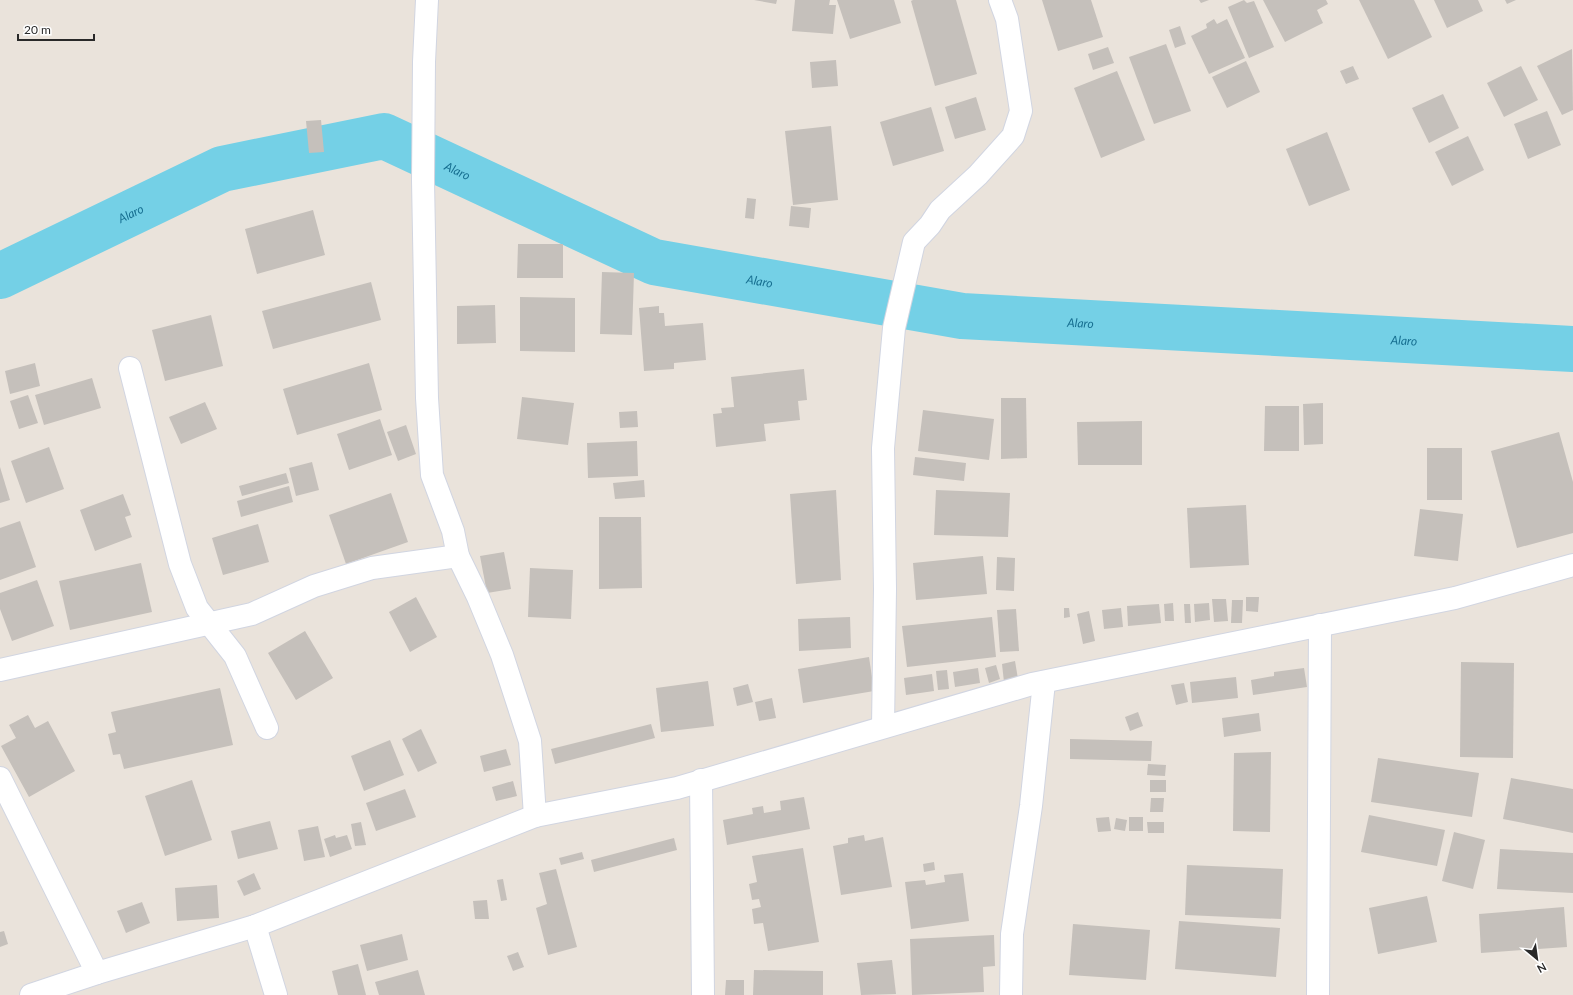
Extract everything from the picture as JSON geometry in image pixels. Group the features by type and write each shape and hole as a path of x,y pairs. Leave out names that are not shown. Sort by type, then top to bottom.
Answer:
{"street":[{"path":"427,0 424,62 423,180 427,398 432,475 453,531 458,556 478,597 502,655 530,741 535,816"},
{"path":"883,727 885,589 883,448 894,328 914,242 930,225 940,210 978,175 1013,136 1021,111 1007,19 1000,0"},
{"path":"130,368 180,564 197,608 235,656 266,728"},
{"path":"0,670 252,614 314,586 372,568 458,556"},
{"path":"30,995 255,926 535,816 677,788 883,727 1044,682 1455,598 1573,565"},
{"path":"1318,995 1320,625"},
{"path":"1011,995 1012,934 1031,806 1044,682"},
{"path":"0,778 97,974"},
{"path":"701,780 703,995"},
{"path":"255,926 276,995"}],"building":[{"path":"754,0 777,0 776,4"},
{"path":"795,0 830,0 829,5 836,5 833,34 792,31"},
{"path":"837,0 894,0 901,23 850,39"},
{"path":"956,0 977,74 935,86 911,1"},
{"path":"1042,0 1091,0 1103,37 1058,51"},
{"path":"1199,0 1209,0 1201,3"},
{"path":"1244,0 1247,3 1254,1 1274,47 1249,58 1228,7"},
{"path":"1263,0 1326,0 1328,4 1317,10 1323,23 1285,42"},
{"path":"1359,0 1414,0 1432,37 1388,59"},
{"path":"1434,0 1478,0 1483,11 1447,28"},
{"path":"1505,0 1516,0 1507,4"},
{"path":"1214,19 1217,24 1227,19 1245,58 1209,74 1191,36 1207,28 1206,24"},
{"path":"1180,26 1186,44 1175,48 1169,30"},
{"path":"1166,44 1191,111 1154,124 1129,57"},
{"path":"1108,47 1114,63 1093,70 1088,54"},
{"path":"1572,49 1573,110 1562,115 1537,66"},
{"path":"836,60 838,86 812,88 810,62"},
{"path":"1246,61 1260,92 1227,108 1212,77"},
{"path":"1353,66 1359,79 1346,84 1340,71"},
{"path":"1521,66 1538,100 1504,117 1487,83"},
{"path":"1117,71 1145,140 1101,158 1074,88"},
{"path":"1443,94 1459,128 1429,143 1412,108"},
{"path":"976,97 986,130 955,139 945,107"},
{"path":"931,107 944,151 893,166 880,122"},
{"path":"1547,111 1561,145 1528,159 1514,124"},
{"path":"321,120 324,152 309,153 306,121"},
{"path":"831,126 838,200 793,205 785,131"},
{"path":"1327,132 1350,190 1309,206 1286,149"},
{"path":"1468,136 1484,170 1452,186 1435,152"},
{"path":"747,198 756,199 754,219 745,218"},
{"path":"791,206 811,208 809,228 789,226"},
{"path":"313,210 325,255 257,274 245,229"},
{"path":"518,244 563,244 563,278 517,278"},
{"path":"602,272 634,273 632,335 600,334"},
{"path":"371,282 381,320 273,349 262,311"},
{"path":"520,297 575,298 575,352 520,351"},
{"path":"495,305 496,343 457,344 457,306"},
{"path":"659,306 659,313 664,313 665,326 703,323 706,360 674,363 674,369 644,371 639,308"},
{"path":"211,315 223,366 165,381 152,330"},
{"path":"35,363 40,386 10,394 5,371"},
{"path":"369,363 382,410 297,435 283,389"},
{"path":"804,369 807,400 798,401 800,420 764,424 766,441 716,447 713,414 722,413 721,408 734,407 731,377"},
{"path":"92,378 101,408 44,425 35,395"},
{"path":"28,395 38,423 19,429 10,401"},
{"path":"522,397 574,403 568,445 517,439"},
{"path":"1001,398 1026,398 1027,458 1001,459"},
{"path":"205,402 217,429 181,444 169,417"},
{"path":"1323,403 1323,444 1304,445 1303,404"},
{"path":"1265,406 1299,406 1299,451 1264,451"},
{"path":"923,410 994,419 989,460 918,451"},
{"path":"637,411 638,427 620,428 619,412"},
{"path":"380,419 392,455 349,470 337,434"},
{"path":"1142,421 1142,465 1078,465 1077,422"},
{"path":"406,425 416,454 398,461 387,432"},
{"path":"1559,432 1573,482 1573,533 1517,548 1491,451"},
{"path":"637,441 638,476 588,478 587,443"},
{"path":"49,447 64,489 26,503 11,461"},
{"path":"1427,448 1462,448 1462,500 1427,500"},
{"path":"915,457 966,463 964,481 913,475"},
{"path":"312,462 319,490 296,496 289,468"},
{"path":"0,467 10,500 0,503"},
{"path":"286,473 289,483 242,496 239,486"},
{"path":"644,480 645,497 615,499 613,483"},
{"path":"289,486 293,502 241,517 237,501"},
{"path":"836,490 841,580 796,584 790,494"},
{"path":"936,490 1010,493 1008,537 934,535"},
{"path":"391,493 408,542 346,564 329,515"},
{"path":"123,494 131,515 125,517 132,537 95,551 80,510"},
{"path":"1246,505 1249,565 1190,568 1187,508"},
{"path":"1420,509 1463,514 1458,561 1414,556"},
{"path":"599,517 641,517 642,588 599,589"},
{"path":"20,521 36,567 0,580 0,528"},
{"path":"258,524 269,562 223,575 212,538"},
{"path":"504,552 511,589 487,593 480,556"},
{"path":"983,556 987,594 916,600 913,563"},
{"path":"997,557 1015,558 1014,591 996,590"},
{"path":"141,563 152,612 70,630 59,581"},
{"path":"530,568 573,570 571,619 528,617"},
{"path":"37,580 54,626 12,641 0,609 0,593"},
{"path":"416,597 437,637 410,652 389,612"},
{"path":"1246,597 1259,597 1258,612 1246,611"},
{"path":"1212,599 1226,599 1228,621 1214,622"},
{"path":"1232,600 1243,600 1242,623 1231,623"},
{"path":"1173,603 1174,621 1165,621 1164,604"},
{"path":"1209,603 1210,620 1195,622 1194,604"},
{"path":"1159,604 1161,623 1128,626 1127,606"},
{"path":"1184,604 1190,604 1191,623 1185,623"},
{"path":"1064,608 1069,608 1070,617 1064,618"},
{"path":"1121,608 1123,627 1104,629 1102,610"},
{"path":"1016,609 1019,651 1000,652 997,610"},
{"path":"1089,611 1095,641 1083,644 1077,614"},
{"path":"850,617 851,648 799,651 798,619"},
{"path":"992,617 996,657 907,667 902,626"},
{"path":"305,631 333,678 296,700 268,653"},
{"path":"869,657 874,691 803,703 798,669"},
{"path":"1015,661 1018,679 1004,682 1002,664"},
{"path":"1461,662 1514,663 1513,758 1460,757"},
{"path":"996,665 1000,679 989,683 985,668"},
{"path":"978,668 980,683 955,687 953,672"},
{"path":"1304,668 1307,687 1253,695 1251,680 1274,676 1274,672"},
{"path":"947,670 949,689 938,690 936,671"},
{"path":"932,674 934,691 906,695 904,678"},
{"path":"1236,677 1238,698 1192,703 1190,682"},
{"path":"708,681 714,726 661,732 656,688"},
{"path":"1184,683 1188,702 1176,705 1171,685"},
{"path":"748,684 753,702 737,706 733,688"},
{"path":"220,688 233,745 124,769 120,754 113,755 108,734 116,732 111,712"},
{"path":"772,698 776,718 759,721 755,702"},
{"path":"1138,712 1143,726 1130,731 1125,717"},
{"path":"1259,713 1261,731 1224,737 1222,718"},
{"path":"28,715 35,728 48,721 75,771 29,797 1,746 16,738 9,725"},
{"path":"651,724 655,738 555,764 551,749"},
{"path":"421,729 437,763 418,772 402,739"},
{"path":"1070,739 1152,741 1151,761 1070,759"},
{"path":"390,740 404,775 364,791 351,756"},
{"path":"506,749 511,765 484,772 480,756"},
{"path":"1271,752 1270,832 1233,831 1234,753"},
{"path":"1378,758 1479,773 1472,817 1371,802"},
{"path":"1148,764 1166,765 1165,776 1147,775"},
{"path":"1511,778 1573,789 1573,833 1503,819"},
{"path":"192,780 212,840 165,856 145,796"},
{"path":"1150,780 1166,780 1166,792 1150,792"},
{"path":"513,781 517,796 496,801 492,787"},
{"path":"405,789 416,817 376,831 366,803"},
{"path":"804,797 810,829 727,845 723,820 753,814 752,808 763,806 764,813 781,810 780,801"},
{"path":"1151,798 1164,798 1163,812 1150,812"},
{"path":"1369,815 1445,830 1437,866 1361,852"},
{"path":"1109,817 1111,831 1098,832 1096,818"},
{"path":"1129,817 1143,817 1143,831 1129,831"},
{"path":"1116,818 1127,820 1125,831 1114,829"},
{"path":"270,821 278,849 238,859 231,831"},
{"path":"361,822 366,845 355,846 351,824"},
{"path":"1147,822 1164,822 1164,833 1148,833"},
{"path":"318,826 325,857 304,861 298,830"},
{"path":"1454,832 1485,840 1473,889 1442,881"},
{"path":"335,835 336,838 347,835 352,849 330,857 324,839"},
{"path":"864,835 865,841 883,837 892,887 841,895 833,846 848,843 848,838"},
{"path":"674,838 677,850 594,872 591,860"},
{"path":"803,848 819,942 768,951 763,923 754,924 752,909 761,907 759,899 752,900 749,884 757,882 752,856"},
{"path":"1500,849 1573,853 1573,893 1497,889"},
{"path":"582,852 584,859 561,865 559,858"},
{"path":"934,862 935,870 924,872 923,864"},
{"path":"1187,865 1283,869 1281,919 1185,915"},
{"path":"556,869 577,947 548,955 536,908 547,904 539,873"},
{"path":"254,873 261,889 244,896 237,881"},
{"path":"963,873 969,921 911,929 905,882 925,880 926,885 945,882 944,875"},
{"path":"503,879 507,900 501,901 497,880"},
{"path":"217,885 219,918 177,921 175,888"},
{"path":"1427,896 1437,942 1378,954 1369,908"},
{"path":"487,900 489,919 475,919 473,901"},
{"path":"142,902 150,923 126,933 117,911"},
{"path":"1564,907 1567,947 1481,953 1479,914"},
{"path":"1179,921 1280,928 1276,977 1175,969"},
{"path":"1073,924 1150,930 1146,980 1069,975"},
{"path":"4,931 8,944 0,947 0,932"},
{"path":"402,934 408,960 367,971 360,945"},
{"path":"994,935 995,966 983,967 984,992 912,995 910,939"},
{"path":"518,952 524,967 513,971 507,956"},
{"path":"892,960 896,994 861,995 857,963"},
{"path":"358,964 366,995 338,995 332,971"},
{"path":"418,970 425,995 379,995 375,982"},
{"path":"754,970 823,971 823,995 753,995"},
{"path":"726,980 744,980 744,995 725,995"}],"waterway":[{"name":"Alaro","path":"0,276 222,169 384,136 654,262 962,316 1573,349"}]}
